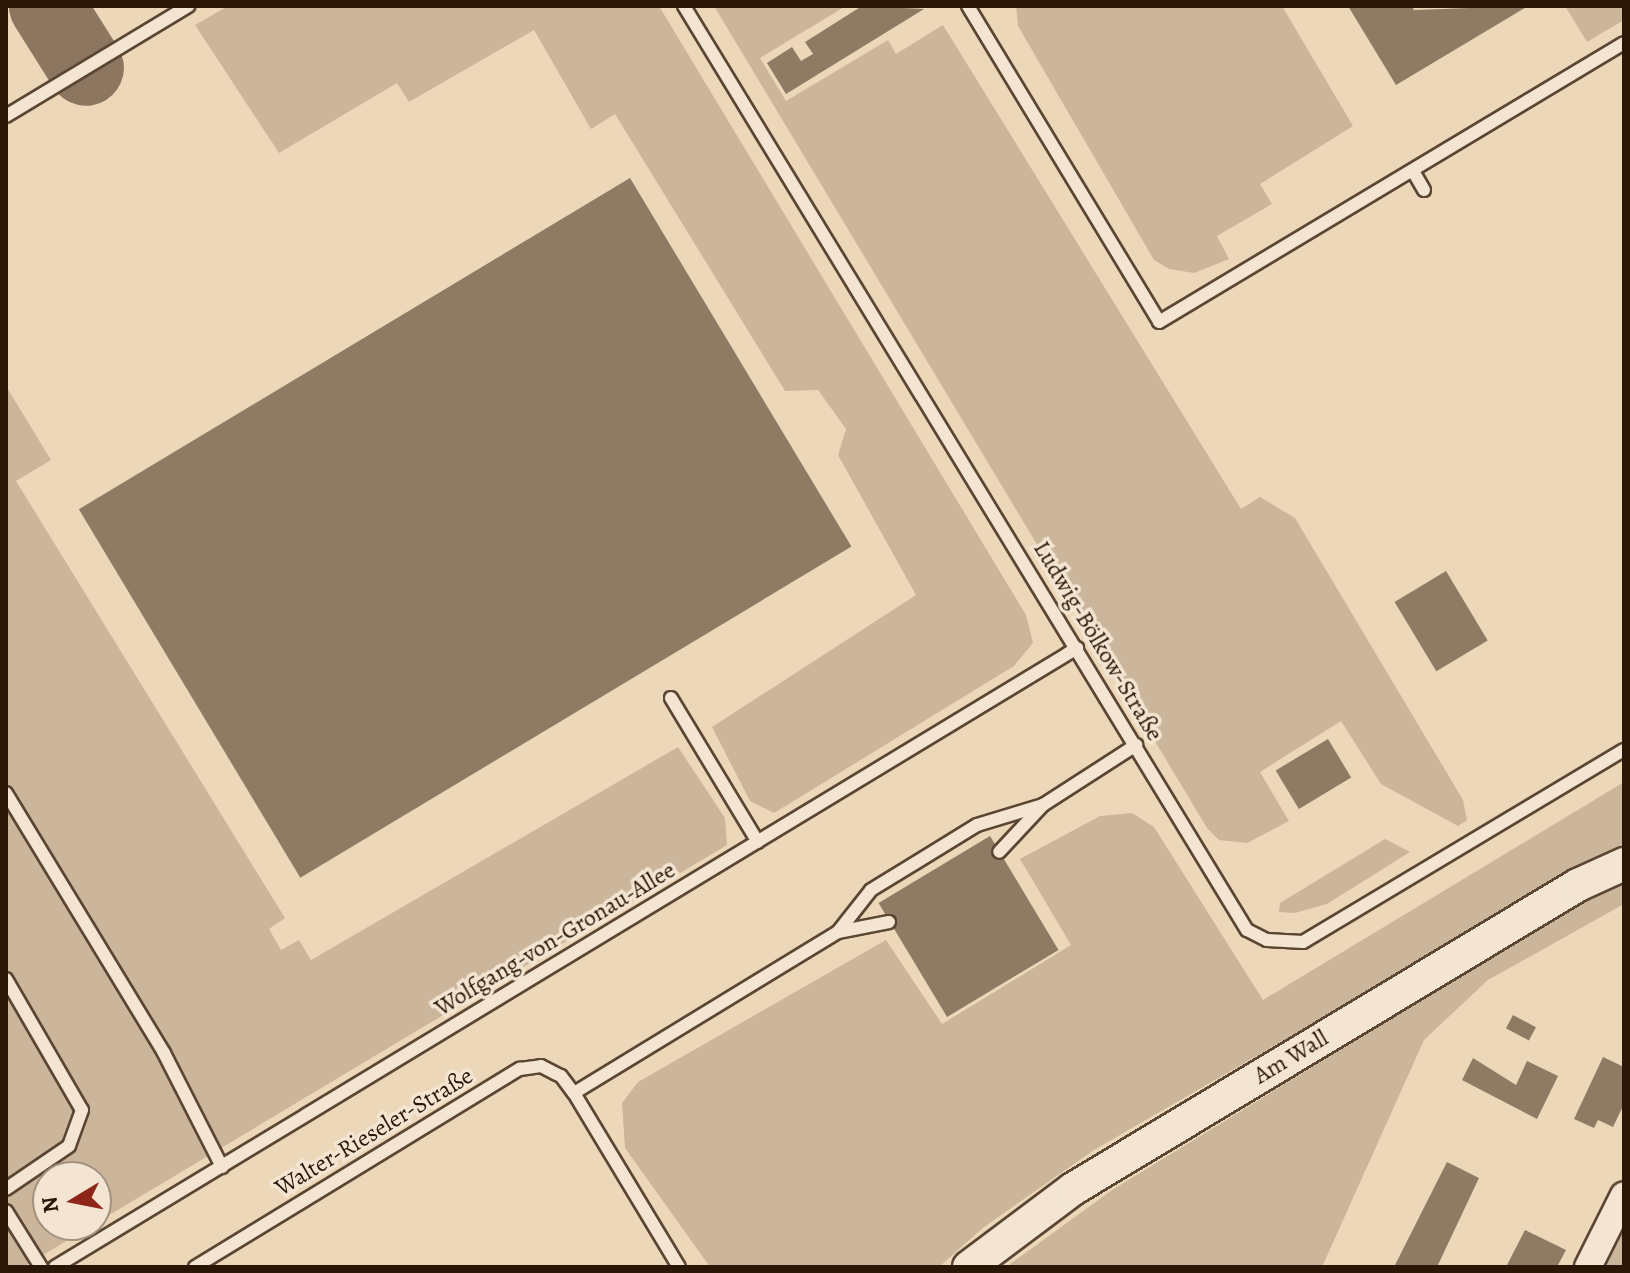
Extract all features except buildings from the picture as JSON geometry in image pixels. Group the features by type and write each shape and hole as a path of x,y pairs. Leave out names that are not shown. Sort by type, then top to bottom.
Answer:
{"street":[{"name":"Am Wall","path":"969,1267 1073,1189 1578,885 1624,864"},
{"path":"1588,1267 1624,1195"}],"lane":[{"path":"6,116 188,6"},
{"name":"Ludwig-Bölkow-Straße","path":"684,6 1136,745 1221,894 1247,930 1289,944 1345,921 1624,750"},
{"path":"968,6 1159,322 1624,43"},
{"path":"1413,171 1424,190"},
{"name":"Wolfgang-von-Gronau-Allee","path":"55,1267 1077,648"},
{"path":"671,698 758,842"},
{"path":"999,852 1043,805 1136,745"},
{"path":"6,793 164,1053 222,1167"},
{"path":"838,932 871,890 977,825 1043,805"},
{"path":"574,1093 838,932 889,922"},
{"path":"6,979 82,1110 69,1146 6,1189"},
{"name":"Walter-Rieseler-Straße","path":"195,1267 520,1069 541,1066 561,1076 574,1093 679,1267"},
{"path":"6,1211 41,1267"}],"shaded area":[{"path":"228,6 659,6 1026,615 1033,643 1014,666 774,813 750,801 712,727 916,595 838,455 846,429 818,390 785,391 615,114 591,129 534,30 409,102 397,83 279,153 195,25"},
{"path":"714,6 846,6 760,58 786,101 888,40 896,54 943,25 1241,509 1260,497 1295,518 1463,800 1467,820 1458,826 1381,784 1341,721 1260,772 1289,821 1247,843 1219,840 1207,828"},
{"path":"1016,6 1282,6 1353,126 1260,184 1272,204 1217,236 1229,259 1194,273 1169,269 1154,260 1018,26"},
{"path":"1565,6 1624,6 1624,20 1587,42"},
{"path":"6,386 51,460 16,481 285,918 269,929 281,950 299,940 311,960 678,747 725,818 727,845 112,1213 112,1161 32,1161 32,1241 66,1241 23,1267 6,1267"},
{"path":"1624,782 1624,843 1094,1150 984,1227 939,1267 710,1267 625,1148 622,1103 638,1082 886,940 942,1024 1071,945 1020,859 1100,816 1132,813 1154,827 1263,1000"},
{"path":"1385,839 1410,852 1327,904 1295,913 1279,912 1280,903"},
{"path":"1624,876 1624,904 1488,980 1424,1040 1322,1267 1006,1267 1112,1190"},
{"path":"1624,1195 1624,1267 1588,1267"}],"taxiway":[{"path":"47,6 86,68"}]}
